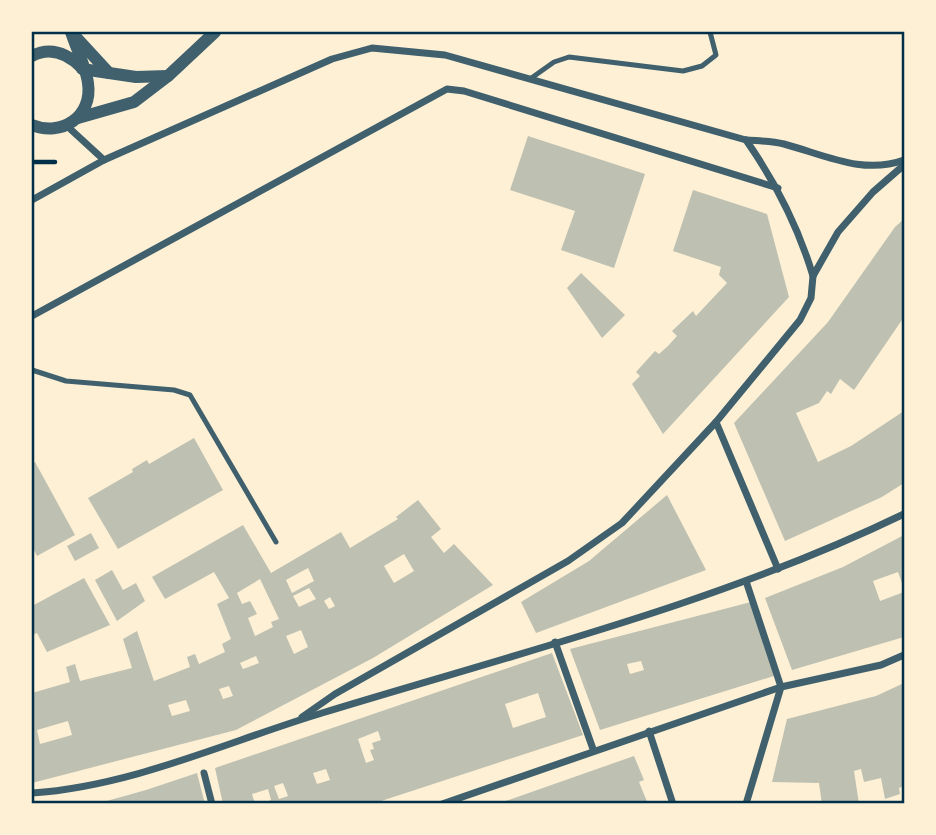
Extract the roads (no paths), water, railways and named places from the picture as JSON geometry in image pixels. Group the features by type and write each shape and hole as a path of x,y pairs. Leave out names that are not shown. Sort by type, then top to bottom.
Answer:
{"street":[{"path":"71,32 110,73"},
{"path":"71,32 88,81 89,94 73,122"},
{"path":"32,125 41,129 73,122 134,102 168,76 215,32"},
{"path":"32,200 104,160 332,59 372,48 445,55 747,140 780,143 864,167 888,166 905,160"},
{"path":"32,56 50,51 63,53 82,69 136,77 168,76"},
{"path":"32,316 447,89 464,91 778,188"},
{"path":"73,122 104,160"},
{"path":"297,720 335,694 568,561 622,523 716,422 800,320 811,298 813,276 803,240 778,188 747,140"},
{"path":"813,276 838,232 873,192 905,165"},
{"path":"716,422 778,569"},
{"path":"32,793 60,791 180,762 297,720 746,581 839,545 905,514"},
{"path":"746,581 781,687 746,803"},
{"path":"555,642 593,749"},
{"path":"442,803 593,749 781,687 881,664 905,655"},
{"path":"649,730 673,803"},
{"path":"204,773 212,803"}],"lane":[{"path":"530,79 554,62 569,57 683,71 702,66 716,55 710,32"},
{"path":"32,370 66,382 174,390 190,394 275,542"}]}
